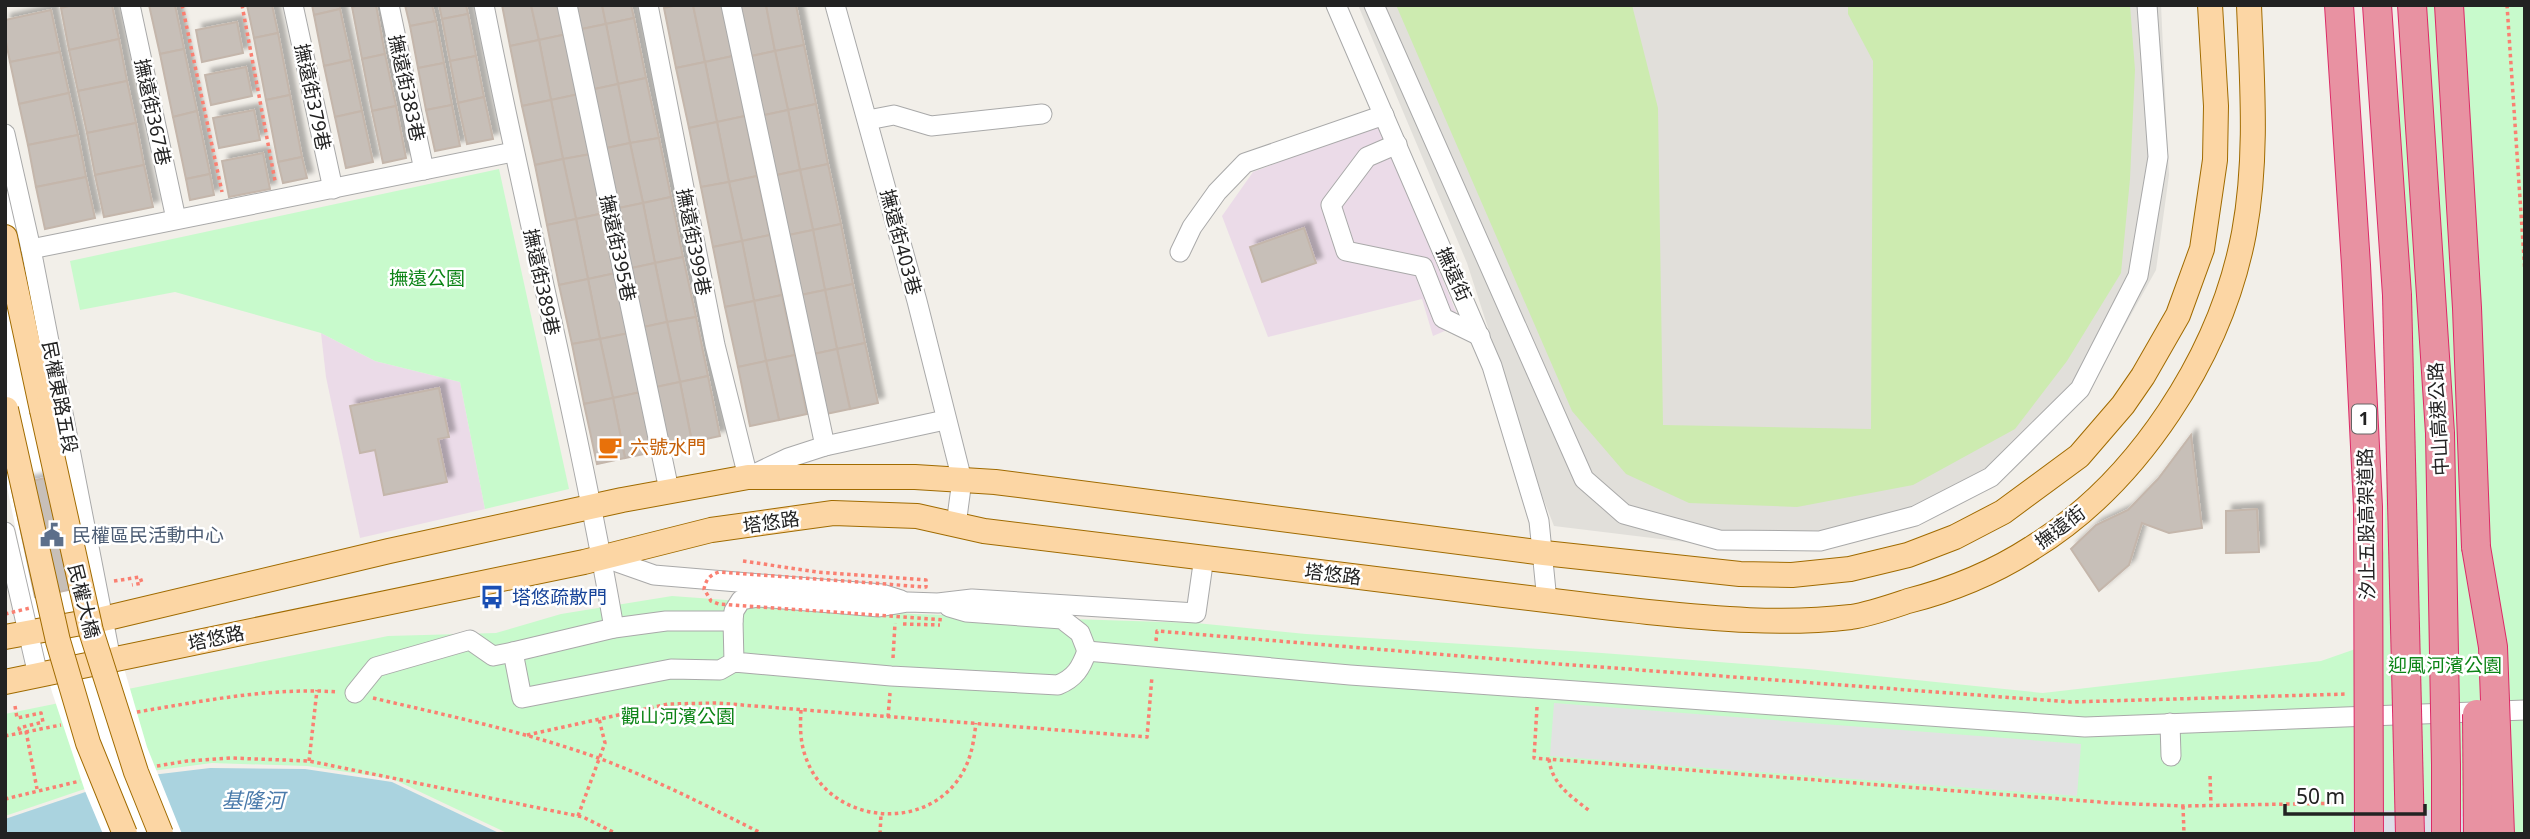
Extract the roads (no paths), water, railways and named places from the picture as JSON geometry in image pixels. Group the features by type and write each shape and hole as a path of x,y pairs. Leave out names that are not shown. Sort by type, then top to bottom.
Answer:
{"highway":[{"name":"汐止五股高架道路","path":"2339,5 2368,507 2369,834"},
{"name":"中山高速公路","path":"2377,5 2397,295 2410,834"},
{"name":"中山高速公路","path":"2412,5 2440,433 2446,834"},
{"path":"2449,5 2467,308 2476,547 2478,834"},
{"path":"2476,547 2493,647 2500,834"}],"main road":[{"path":"17,634 103,619 389,551 669,490 748,477 915,477 995,482 1544,553 1740,574 1792,575 1850,569 1908,555 1955,537 2003,512 2079,456 2115,415 2143,376 2178,315 2202,249 2215,160 2216,106 2210,5"},
{"name":"撫遠街","path":"1547,601 1766,622 1854,616 1936,594 1990,570 2034,548 2094,501 2150,440 2182,394 2208,345 2229,292 2243,239 2253,157 2249,5"},
{"name":"民權大橋","path":"5,237 71,551 91,631 135,772 161,834"},
{"name":"民權大橋","path":"5,403 58,641 88,743 125,834"},
{"name":"塔悠路","path":"5,682 603,557 711,530 833,513 916,516 984,531 1547,601"}],"street":[{"name":"撫遠街367巷","path":"130,5 176,219"},
{"name":"撫遠街379巷","path":"293,5 333,189"},
{"name":"撫遠街383巷","path":"389,5 424,170"},
{"name":"撫遠街389巷","path":"484,5 513,152 603,557 614,628"},
{"name":"撫遠街395巷","path":"567,5 669,490"},
{"name":"撫遠街399巷","path":"648,5 715,345 748,477"},
{"path":"731,5 825,446"},
{"name":"撫遠街403巷","path":"835,5 917,302 962,480"},
{"name":"撫遠街","path":"1336,5 1492,366 1539,521 1547,601"},
{"path":"1374,5 1584,479 1624,514 1719,540 1820,541 1914,516 1991,477 2080,389 2138,276 2158,156 2147,5"},
{"path":"868,120 894,115 931,126 1042,114"},
{"path":"1180,252 1192,227 1217,192 1245,163 1384,115"},
{"name":"民權東路五段","path":"5,134 31,249 111,660"},
{"path":"1397,144 1367,157 1331,205 1346,251 1423,267 1443,318 1480,336"},
{"path":"31,249 513,152"},
{"path":"748,477 788,458 825,446 945,419"},
{"path":"956,525 962,480"},
{"path":"5,532 17,634 38,675"},
{"path":"513,652 522,698 671,669 720,670 734,662 891,676 1058,685 1075,675 1083,664 1087,651 1080,633 1062,619 942,612 882,594 654,575 603,557"},
{"path":"942,612 972,598 1196,612 1205,557"},
{"path":"734,662 734,611 741,600 759,597 879,607 908,602"},
{"path":"355,693 376,667 470,640 493,656 614,628 666,621 733,621"},
{"path":"1087,651 1350,675 2060,726 2525,710"},
{"path":"2170,723 2171,756"}],"water":[{"name":"基隆河","path":"210,768 305,769 392,782 501,834 5,834 5,819 127,778"}],"place":[{"name":"六號水門","path":"610,447"},
{"name":"民權區民活動中心","path":"52,535"},
{"name":"塔悠疏散門","path":"492,597"}],"park label":[{"name":"撫遠公園","path":"427,278"},
{"name":"迎風河濱公園","path":"2445,665"},
{"name":"觀山河濱公園","path":"678,716"}]}
